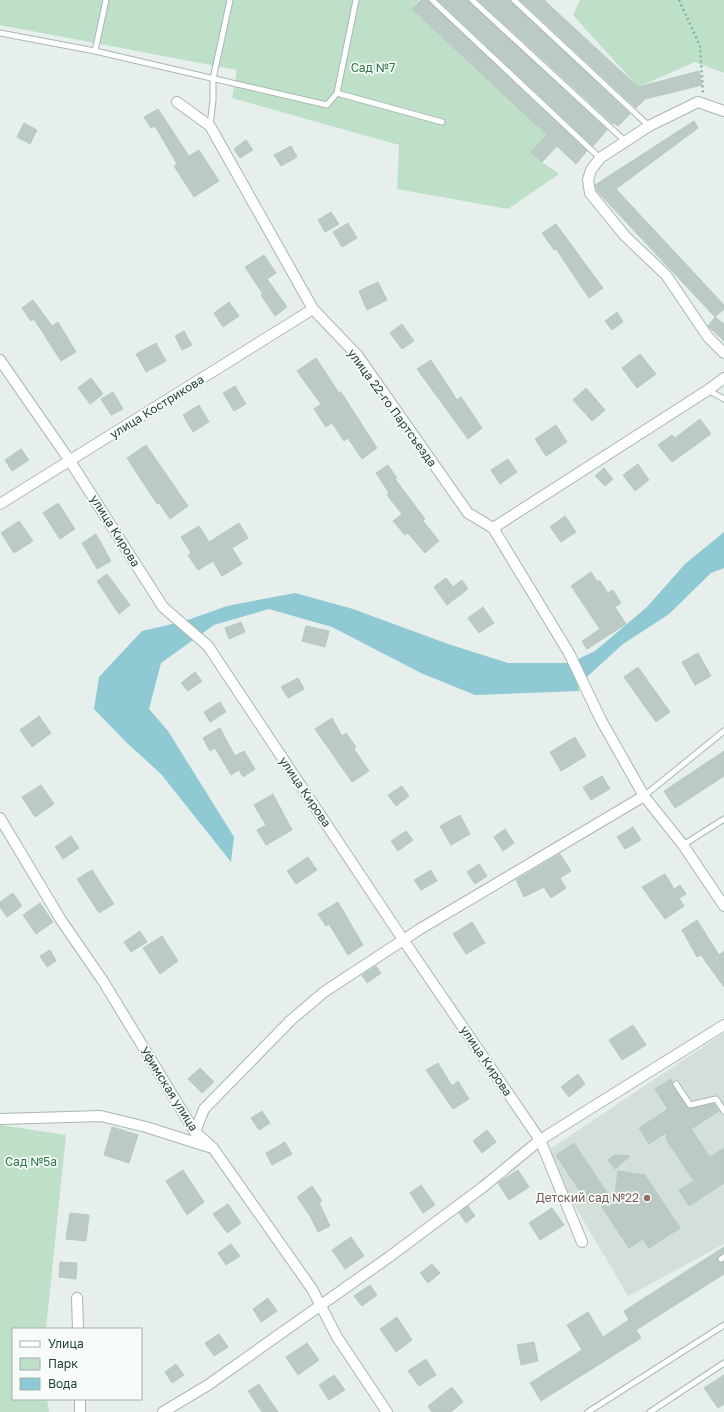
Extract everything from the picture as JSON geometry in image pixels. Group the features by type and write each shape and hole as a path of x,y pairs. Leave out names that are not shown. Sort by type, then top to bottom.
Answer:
{"street":[{"name":"улица 22-го Партсъезда","path":"177,102 210,126 313,309 358,356 468,513 493,528 569,653 601,720 644,796"},
{"path":"724,111 698,102 649,126 600,158 591,170 588,180 590,193 625,236 666,275 708,337 724,353"},
{"name":"улица Кострикова","path":"0,504 313,309"},
{"name":"улица Кирова","path":"0,360 70,461 163,607 208,646 404,941 540,1140 582,1242"},
{"path":"493,528 708,390 724,378"},
{"path":"195,1132 204,1109 291,1020 324,992 383,952 404,941 420,929 644,796 683,844 724,906"},
{"name":"Уфимская улица","path":"0,818 61,920 103,981 195,1132 213,1148 321,1304 337,1337 388,1412"},
{"path":"163,1412 208,1384 437,1223 540,1140 724,1025"},
{"path":"0,1119 100,1116 146,1127 213,1148"},
{"path":"77,1298 78,1328"},
{"path":"80,1400 80,1412"}],"lane":[{"path":"95,51 106,0"},
{"path":"210,126 214,100 213,80 230,0"},
{"path":"0,33 95,51 213,80 327,105 337,93 356,0"},
{"path":"432,0 600,158"},
{"path":"472,0 625,141"},
{"path":"514,0 649,126"},
{"path":"337,93 442,122"},
{"path":"708,390 724,399"},
{"path":"644,796 724,731"},
{"path":"683,844 724,819"},
{"path":"676,1084 690,1105 716,1100 724,1111"},
{"path":"588,1412 724,1325"},
{"path":"650,1412 724,1363"}],"path":[{"path":"679,0 700,46 704,91 698,102"}],"shaded area":[{"name":"Детский сад №22","path":"724,1033 724,1244 628,1296 544,1153"}],"green space":[{"name":"Сад №7","path":"0,0 419,0 412,9 547,135 531,152 559,174 508,209 397,189 399,145 232,98 237,70 0,25"},
{"path":"580,0 724,0 724,73 695,62 638,87 573,15"},
{"name":"Сад №5а","path":"0,1125 66,1135 46,1328 12,1328 12,1400 47,1400 49,1412 0,1412"}],"water":[{"path":"724,532 724,568 711,573 669,614 623,644 578,685 579,691 475,695 421,673 332,627 269,609 214,625 161,663 149,709 168,731 234,837 231,862 161,774 127,743 94,709 99,677 142,631 185,621 227,606 295,593 353,609 448,644 508,663 570,663 595,651 647,607 685,564"}],"building":[{"path":"421,0 428,0 587,151 576,164 557,146 542,162 531,152 547,135 412,9"},
{"path":"438,0 468,0 607,130 593,146"},
{"path":"478,0 510,0 630,114 618,126 614,123 613,124"},
{"path":"520,0 544,0 638,87 699,71 702,85 645,99 636,108"},
{"path":"158,109 189,156 199,150 219,181 194,197 174,166 177,164 155,126 151,128 144,117"},
{"path":"694,121 698,128 616,189 724,305 724,309 715,317 597,191 595,185"},
{"path":"24,123 37,130 30,144 17,137"},
{"path":"246,140 253,150 240,158 234,149"},
{"path":"291,146 297,157 281,166 274,155"},
{"path":"331,212 339,224 325,232 318,220"},
{"path":"348,223 357,238 342,247 333,232"},
{"path":"556,224 603,288 589,298 556,249 554,250 542,233"},
{"path":"264,255 276,273 267,279 287,307 275,316 261,295 263,294 245,267"},
{"path":"378,282 387,300 367,310 359,291"},
{"path":"33,300 52,326 58,322 76,352 61,361 34,319 31,321 22,308"},
{"path":"229,302 239,316 223,327 214,313"},
{"path":"617,312 623,322 612,330 605,321"},
{"path":"715,317 724,324 724,341 708,326"},
{"path":"402,324 414,341 402,349 390,333"},
{"path":"184,331 192,345 182,350 175,336"},
{"path":"156,343 166,361 146,372 136,354"},
{"path":"640,354 656,374 637,388 622,368"},
{"path":"316,358 339,393 341,392 377,448 362,459 348,438 344,441 332,423 326,427 314,409 321,404 297,371"},
{"path":"431,360 457,400 461,397 482,428 468,439 417,369"},
{"path":"91,378 103,394 90,404 78,388"},
{"path":"235,386 246,404 234,411 223,393"},
{"path":"586,388 605,410 592,421 573,400"},
{"path":"113,392 123,409 111,415 101,399"},
{"path":"199,405 209,422 193,432 183,415"},
{"path":"700,419 711,434 672,462 658,445 672,435 675,438"},
{"path":"556,425 567,442 546,456 535,439"},
{"path":"146,445 188,506 170,519 159,503 157,504 127,458"},
{"path":"21,449 29,460 12,471 5,460"},
{"path":"508,459 517,472 500,484 491,470"},
{"path":"638,464 649,480 635,491 623,475"},
{"path":"388,465 397,478 395,479 425,519 423,521 439,541 425,553 408,533 405,535 393,521 402,514 387,495 389,493 376,473"},
{"path":"604,468 613,479 605,486 595,476"},
{"path":"58,503 75,529 60,539 43,513"},
{"path":"565,516 576,532 561,542 550,527"},
{"path":"19,521 33,541 14,553 1,533"},
{"path":"239,523 248,538 232,548 242,564 222,576 213,561 198,570 188,555 191,553 181,537 199,526 209,542"},
{"path":"96,534 111,561 97,569 82,543"},
{"path":"591,572 597,581 600,581 608,593 613,590 621,603 615,607 626,624 587,649 582,641 600,629 571,586"},
{"path":"107,574 130,605 119,614 97,581"},
{"path":"446,578 453,587 462,580 468,589 447,605 434,587"},
{"path":"483,607 494,623 479,633 468,618"},
{"path":"241,622 245,632 229,639 225,628"},
{"path":"306,626 329,631 325,647 302,641"},
{"path":"698,653 711,676 695,685 682,662"},
{"path":"638,667 670,712 656,722 624,677"},
{"path":"195,672 202,681 188,691 181,683"},
{"path":"298,678 304,689 288,698 281,687"},
{"path":"220,702 226,712 210,722 204,712"},
{"path":"39,716 51,733 32,747 20,730"},
{"path":"332,718 342,736 346,733 356,747 354,749 369,771 352,782 315,729"},
{"path":"220,728 235,756 244,751 255,769 243,777 239,770 231,775 215,748 210,751 203,738"},
{"path":"575,737 586,756 561,771 550,752"},
{"path":"724,751 724,776 675,808 664,791"},
{"path":"602,776 610,789 591,800 583,787"},
{"path":"41,785 54,804 35,817 22,797"},
{"path":"402,786 409,796 396,806 388,795"},
{"path":"273,794 292,830 266,845 257,830 266,825 254,805"},
{"path":"460,815 470,834 451,845 440,826"},
{"path":"633,827 641,840 625,849 617,837"},
{"path":"505,829 514,843 503,851 494,837"},
{"path":"406,831 413,840 398,851 391,841"},
{"path":"71,836 79,848 63,859 55,847"},
{"path":"560,854 571,871 560,878 566,888 551,898 544,887 524,897 516,880"},
{"path":"308,857 317,870 296,884 287,871"},
{"path":"479,864 487,876 475,884 467,872"},
{"path":"92,870 114,904 99,913 77,879"},
{"path":"431,870 437,881 421,890 414,880"},
{"path":"665,874 674,889 680,885 686,894 679,898 684,906 665,919 642,887"},
{"path":"13,893 22,906 7,917 0,907 0,902"},
{"path":"338,902 363,945 348,955 329,924 326,926 318,914"},
{"path":"40,903 53,922 36,934 23,915"},
{"path":"697,920 719,955 724,951 724,987 701,955 697,957 682,930"},
{"path":"472,922 485,943 466,954 453,934"},
{"path":"140,931 147,942 131,952 124,942"},
{"path":"162,936 178,961 160,974 143,948"},
{"path":"50,950 56,961 47,967 40,956"},
{"path":"376,966 381,973 367,983 362,975"},
{"path":"633,1025 646,1045 622,1060 609,1040"},
{"path":"438,1063 452,1086 458,1081 469,1099 453,1109 426,1070"},
{"path":"200,1068 214,1082 202,1093 188,1079"},
{"path":"578,1074 585,1084 569,1097 561,1087"},
{"path":"671,1079 673,1086 688,1108 714,1104 719,1111 691,1129 710,1157 724,1148 724,1183 689,1206 679,1190 694,1181 666,1139 667,1132 649,1144 639,1128 668,1109 655,1089"},
{"path":"262,1111 270,1123 259,1130 251,1118"},
{"path":"112,1127 138,1135 129,1163 104,1155"},
{"path":"487,1130 496,1142 482,1153 473,1141"},
{"path":"285,1142 292,1154 272,1165 266,1153"},
{"path":"574,1143 614,1203 618,1171 645,1175 680,1228 649,1248 643,1239 629,1248 600,1204 587,1202 556,1155"},
{"path":"615,1155 630,1156 615,1169 608,1160"},
{"path":"183,1170 204,1202 187,1215 166,1181"},
{"path":"518,1170 529,1187 509,1200 498,1183"},
{"path":"421,1185 435,1205 423,1213 410,1193"},
{"path":"312,1186 322,1201 319,1203 330,1226 318,1232 310,1216 297,1197"},
{"path":"228,1204 241,1223 227,1233 213,1214"},
{"path":"468,1206 475,1216 466,1223 459,1213"},
{"path":"552,1208 564,1225 540,1240 529,1223"},
{"path":"70,1213 89,1215 86,1241 66,1239"},
{"path":"351,1237 364,1256 345,1269 332,1250"},
{"path":"231,1244 240,1256 226,1265 218,1253"},
{"path":"724,1247 724,1253 717,1259 720,1263 724,1262 724,1274 636,1330 641,1338 541,1401 530,1383 582,1350 567,1325 588,1312 603,1337 629,1320 624,1311"},
{"path":"60,1262 77,1263 76,1279 59,1277"},
{"path":"432,1264 440,1273 428,1283 420,1273"},
{"path":"370,1285 377,1295 362,1306 354,1296"},
{"path":"268,1298 277,1311 261,1322 253,1309"},
{"path":"397,1317 412,1340 396,1352 380,1329"},
{"path":"219,1334 228,1347 214,1356 205,1343"},
{"path":"534,1342 538,1361 521,1365 517,1345"},
{"path":"307,1343 319,1360 298,1375 286,1357"},
{"path":"426,1359 436,1375 419,1386 408,1371"},
{"path":"176,1364 184,1375 172,1383 165,1372"},
{"path":"334,1375 345,1390 329,1400 319,1385"},
{"path":"724,1375 724,1404 718,1408 704,1388"},
{"path":"259,1384 278,1412 262,1412 248,1391"},
{"path":"452,1387 463,1402 451,1412 432,1412 428,1406"}],"place":[{"name":"Детский сад №22","path":"647,1198"}]}
